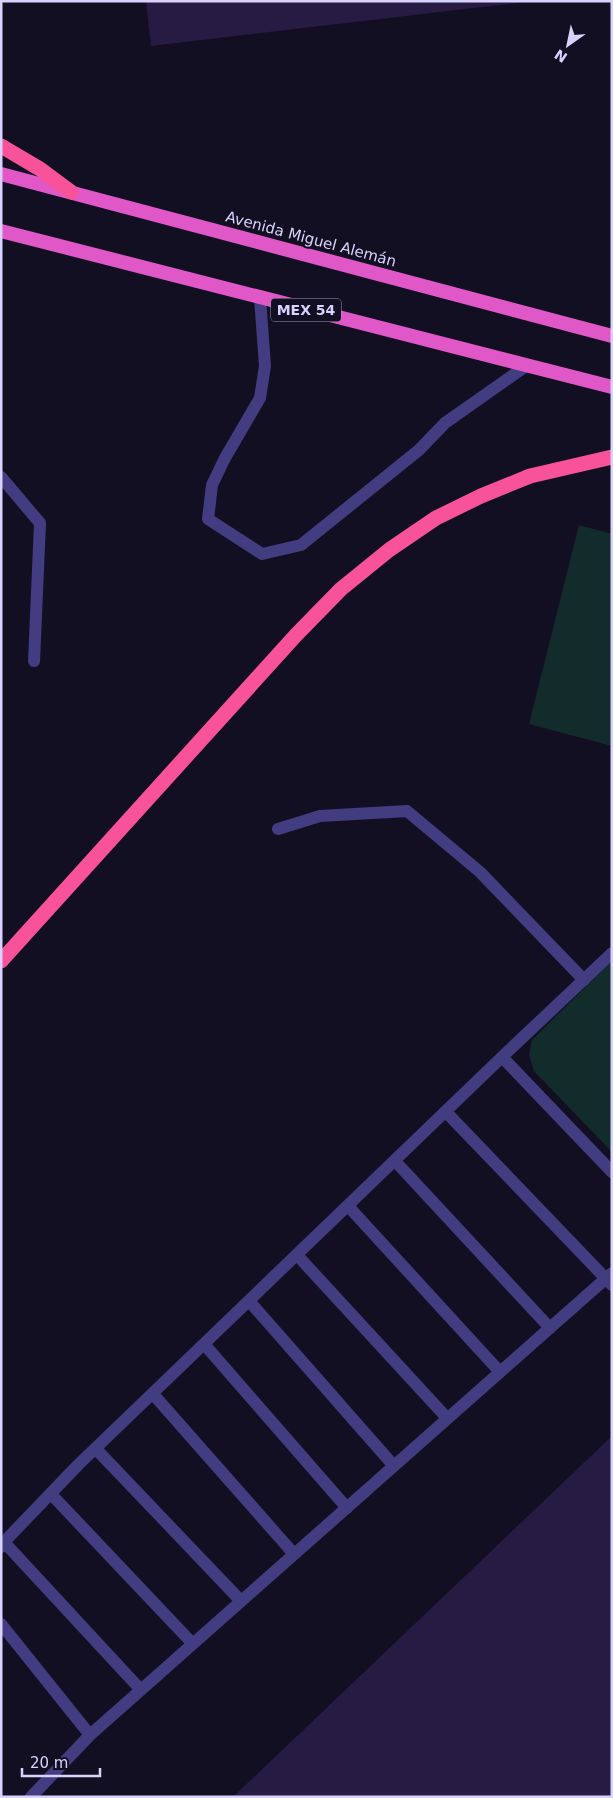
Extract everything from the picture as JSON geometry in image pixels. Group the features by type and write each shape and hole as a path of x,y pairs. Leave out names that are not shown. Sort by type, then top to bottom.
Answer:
{"highway":[{"path":"1,146 40,169 71,192"},
{"name":"Avenida Miguel Alemán","path":"1,174 612,336"},
{"name":"MEX 54","path":"1,232 612,387"},
{"path":"1,960 296,635 342,589 389,550 436,518 505,486 530,476 612,457"}],"street":[{"path":"260,298 265,366 260,398 224,458 212,485 208,519 262,554 301,544 419,450 445,424 526,366"},
{"path":"1,477 40,523 34,661"},
{"path":"278,829 320,816 407,810 480,872 584,980"},
{"path":"140,1690 2,1545 96,1449 204,1344 612,953"},
{"path":"502,1057 612,1172"},
{"path":"31,1797 90,1735 140,1690 447,1418 550,1328 610,1279 446,1112"},
{"path":"395,1160 550,1328"},
{"path":"348,1206 500,1372"},
{"path":"297,1255 447,1418"},
{"path":"249,1301 394,1466"},
{"path":"204,1344 347,1508"},
{"path":"153,1394 294,1554"},
{"path":"96,1449 241,1601"},
{"path":"51,1494 193,1644"},
{"path":"1,1624 90,1735"}],"green space":[{"path":"579,525 612,534 612,746 529,724"},
{"path":"612,961 612,1152 534,1071 529,1055 532,1040"}],"building":[{"path":"146,1 524,1 524,2 151,46"},
{"path":"612,1436 612,1797 233,1797"}]}
